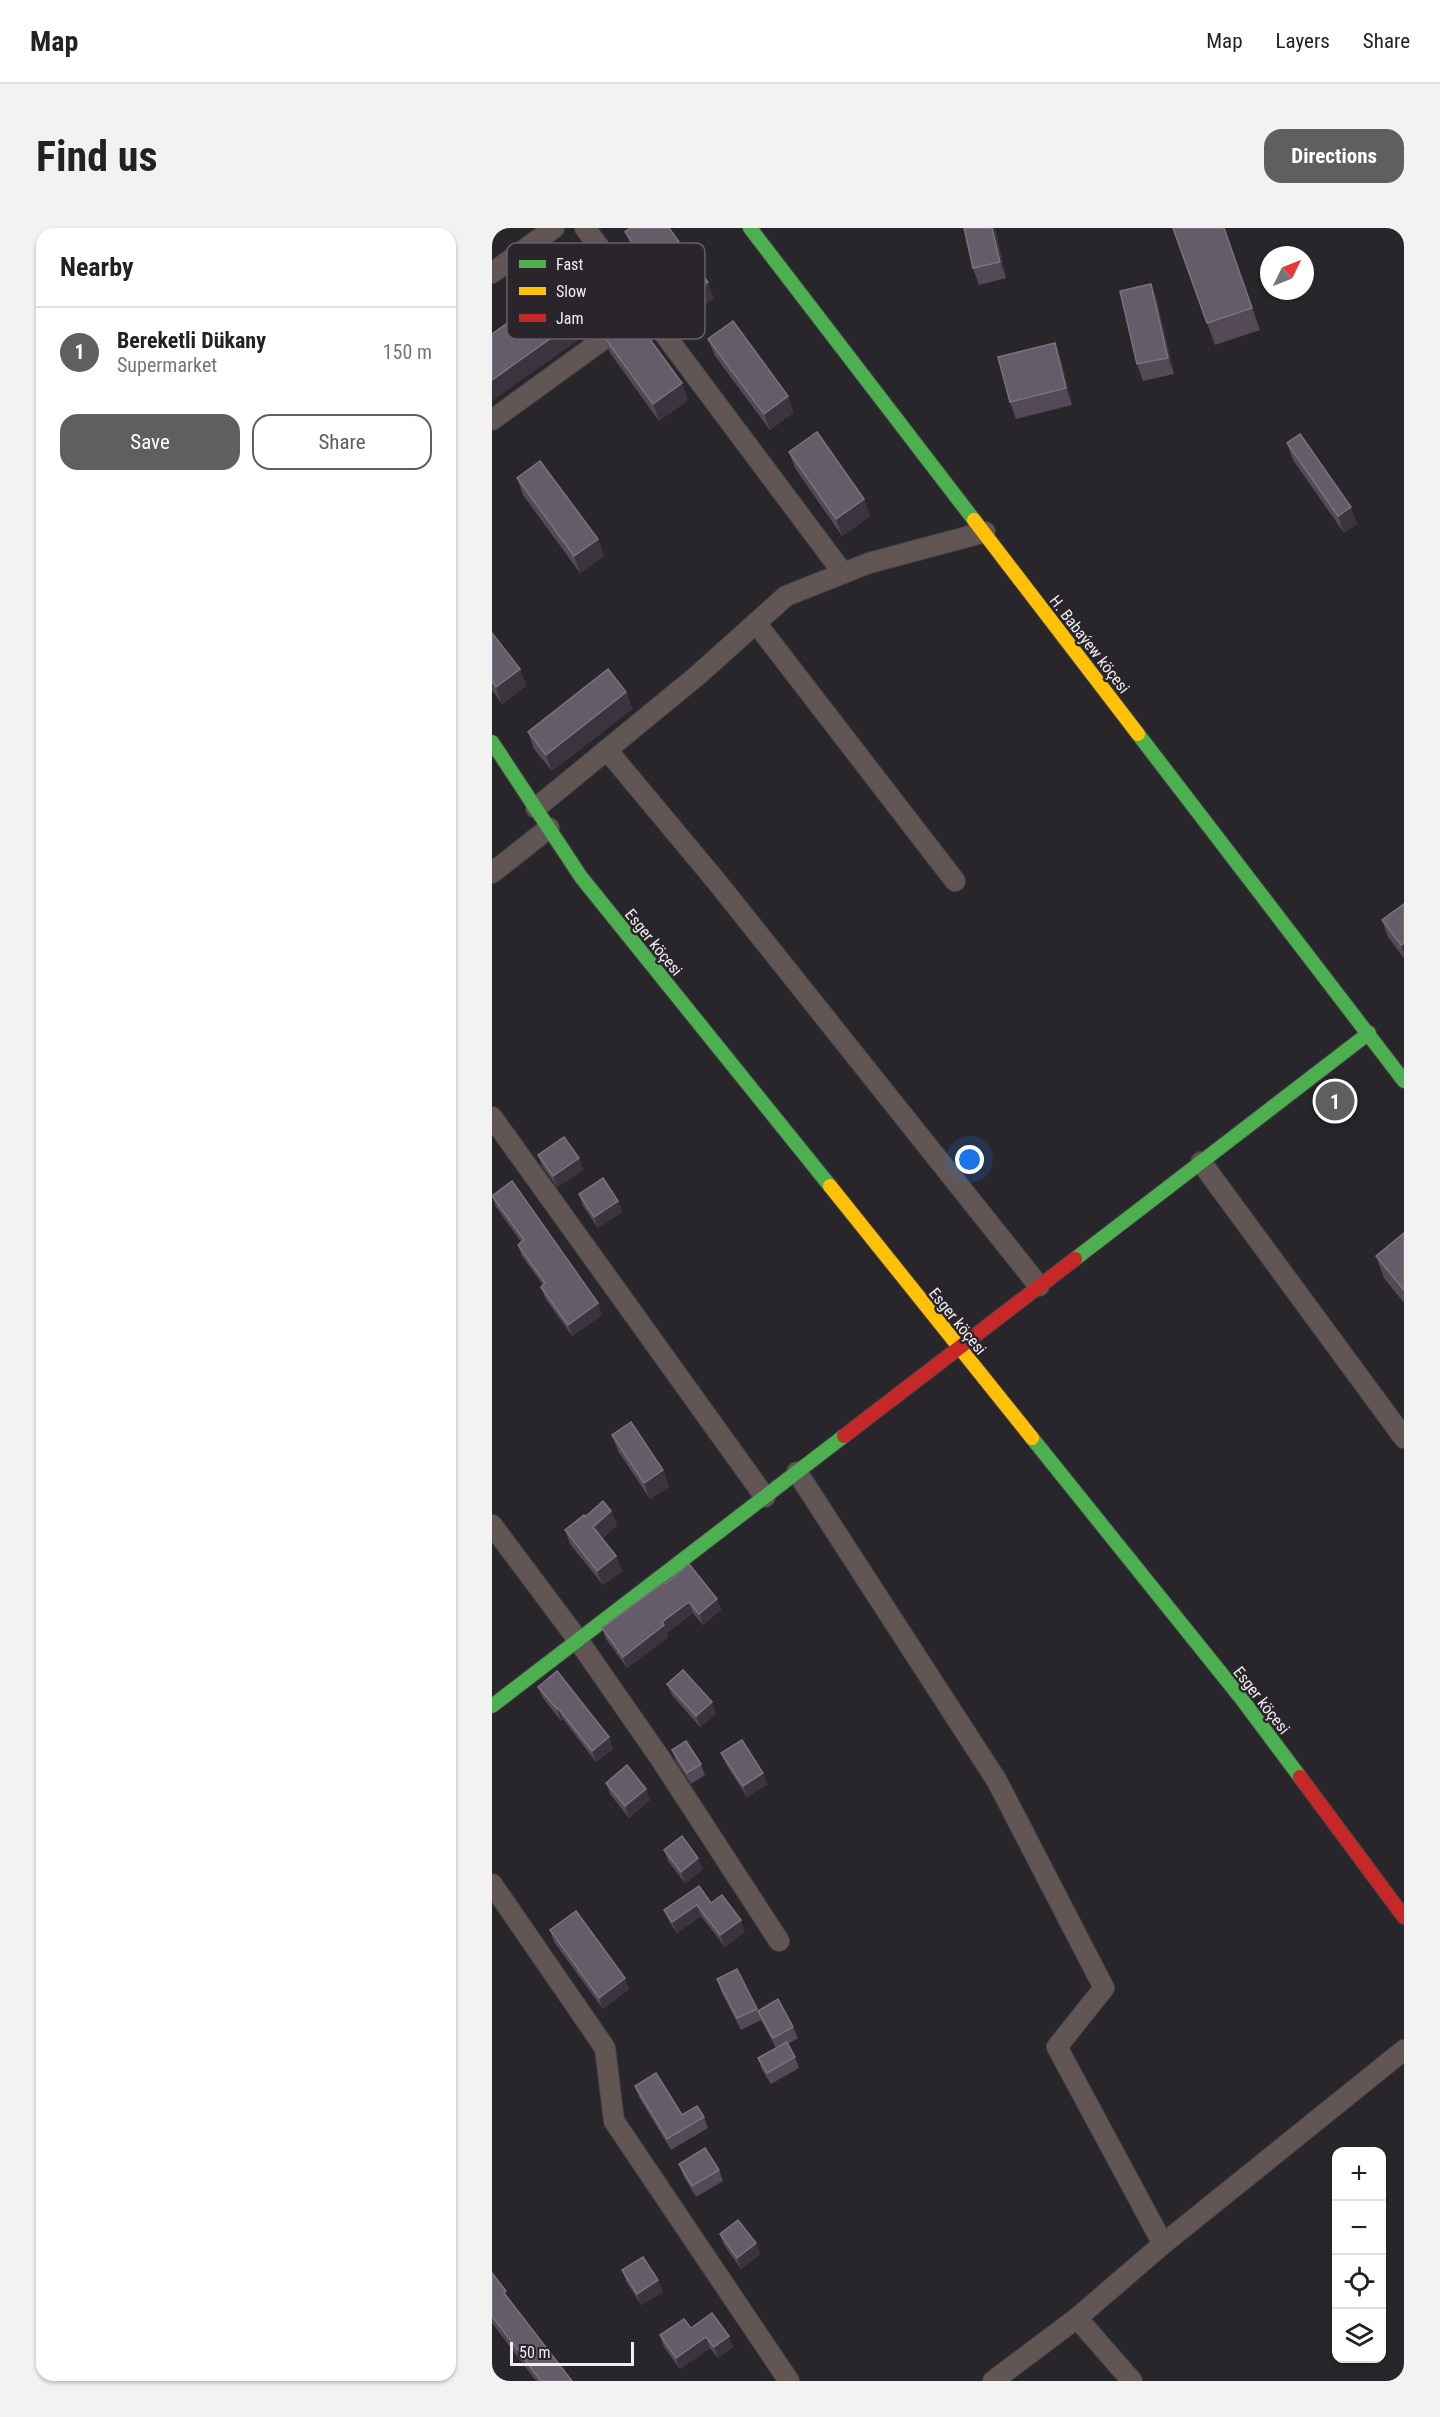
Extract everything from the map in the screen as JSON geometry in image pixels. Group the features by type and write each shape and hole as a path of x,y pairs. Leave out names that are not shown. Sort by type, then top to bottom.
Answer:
{"street":[{"path":"533,243 554,228"},
{"path":"585,228 596,243"},
{"name":"H. Babaýew köçesi","path":"750,228 1404,1081"},
{"path":"492,273 507,262"},
{"path":"492,420 604,339"},
{"path":"668,339 843,573"},
{"path":"536,808 698,675 786,596 869,563 985,532"},
{"path":"756,623 955,881"},
{"name":"Esger köçesi","path":"492,742 581,877 1240,1698 1404,1917"},
{"path":"607,750 717,882 1040,1286"},
{"path":"492,873 549,828"},
{"path":"492,1706 1369,1033"},
{"path":"492,1117 765,1497"},
{"path":"1201,1162 1404,1438"},
{"path":"797,1472 997,1781 1104,1988 1057,2047 1163,2244"},
{"path":"492,1525 578,1640 660,1758 779,1941"},
{"path":"492,1884 605,2048 614,2121 789,2381"},
{"path":"993,2381 1077,2318 1163,2244 1404,2050"},
{"path":"1077,2318 1132,2381"}],"building":[{"path":"630,228 669,228 680,243 633,243 625,232"},
{"path":"964,228 992,228 1000,262 973,268"},
{"path":"1173,228 1224,228 1252,308 1207,323"},
{"path":"1151,284 1168,358 1137,364 1120,291"},
{"path":"733,321 788,396 764,414 708,339"},
{"path":"507,323 507,339 550,339 492,380 492,334"},
{"path":"605,339 650,339 682,383 653,404"},
{"path":"1055,343 1066,388 1010,402 998,357"},
{"path":"817,432 864,499 836,519 789,452"},
{"path":"1300,434 1351,507 1338,516 1287,443"},
{"path":"540,461 598,539 574,556 517,478"},
{"path":"492,633 520,669 496,687 492,681"},
{"path":"608,669 626,692 546,755 528,732"},
{"path":"1404,904 1404,943 1401,945 1382,920"},
{"path":"564,1137 579,1158 553,1176 538,1155"},
{"path":"603,1178 618,1201 594,1217 579,1194"},
{"path":"512,1181 598,1303 568,1325 541,1287 545,1283 518,1245 524,1240 492,1196"},
{"path":"1404,1233 1404,1290 1376,1256"},
{"path":"631,1422 663,1470 644,1483 612,1435"},
{"path":"603,1501 611,1511 593,1527 616,1556 597,1571 565,1530"},
{"path":"689,1564 717,1599 699,1614 689,1602 662,1622 664,1625 623,1657 602,1628 664,1582 665,1584"},
{"path":"683,1670 712,1702 696,1716 667,1684"},
{"path":"557,1671 609,1737 592,1751 538,1687"},
{"path":"742,1740 763,1773 743,1786 721,1753"},
{"path":"686,1741 701,1764 687,1773 672,1750"},
{"path":"627,1765 646,1789 625,1806 606,1783"},
{"path":"682,1836 698,1858 681,1872 664,1850"},
{"path":"699,1886 711,1903 722,1895 741,1920 720,1935 697,1905 672,1922 664,1910"},
{"path":"576,1911 625,1978 599,1998 550,1930"},
{"path":"737,1969 757,2009 737,2018 717,1979"},
{"path":"778,1999 793,2027 773,2038 758,2011"},
{"path":"787,2042 795,2057 767,2073 758,2058"},
{"path":"656,2073 682,2115 697,2106 704,2117 667,2139 635,2086"},
{"path":"705,2148 719,2170 692,2186 679,2164"},
{"path":"738,2220 756,2243 737,2258 720,2234"},
{"path":"643,2257 658,2280 637,2294 622,2270"},
{"path":"492,2273 506,2291 504,2293 572,2381 541,2381 492,2316"},
{"path":"712,2313 729,2336 714,2347 706,2337 676,2358 660,2335 684,2319 691,2328"}],"traffic: fast":[{"path":"750,228 974,520"},
{"path":"1138,734 1404,1081"},
{"path":"492,742 581,877 830,1186"},
{"path":"1075,1259 1369,1033"},
{"path":"492,1706 844,1436"},
{"path":"1032,1438 1241,1698 1300,1777"}],"traffic: slow":[{"path":"974,520 1138,734"},
{"path":"830,1186 1032,1438"}],"traffic: jam":[{"path":"844,1436 1075,1259"},
{"path":"1300,1777 1404,1917"}],"place":[{"name":"Bereketli Dükany","path":"1335,1101"}]}
